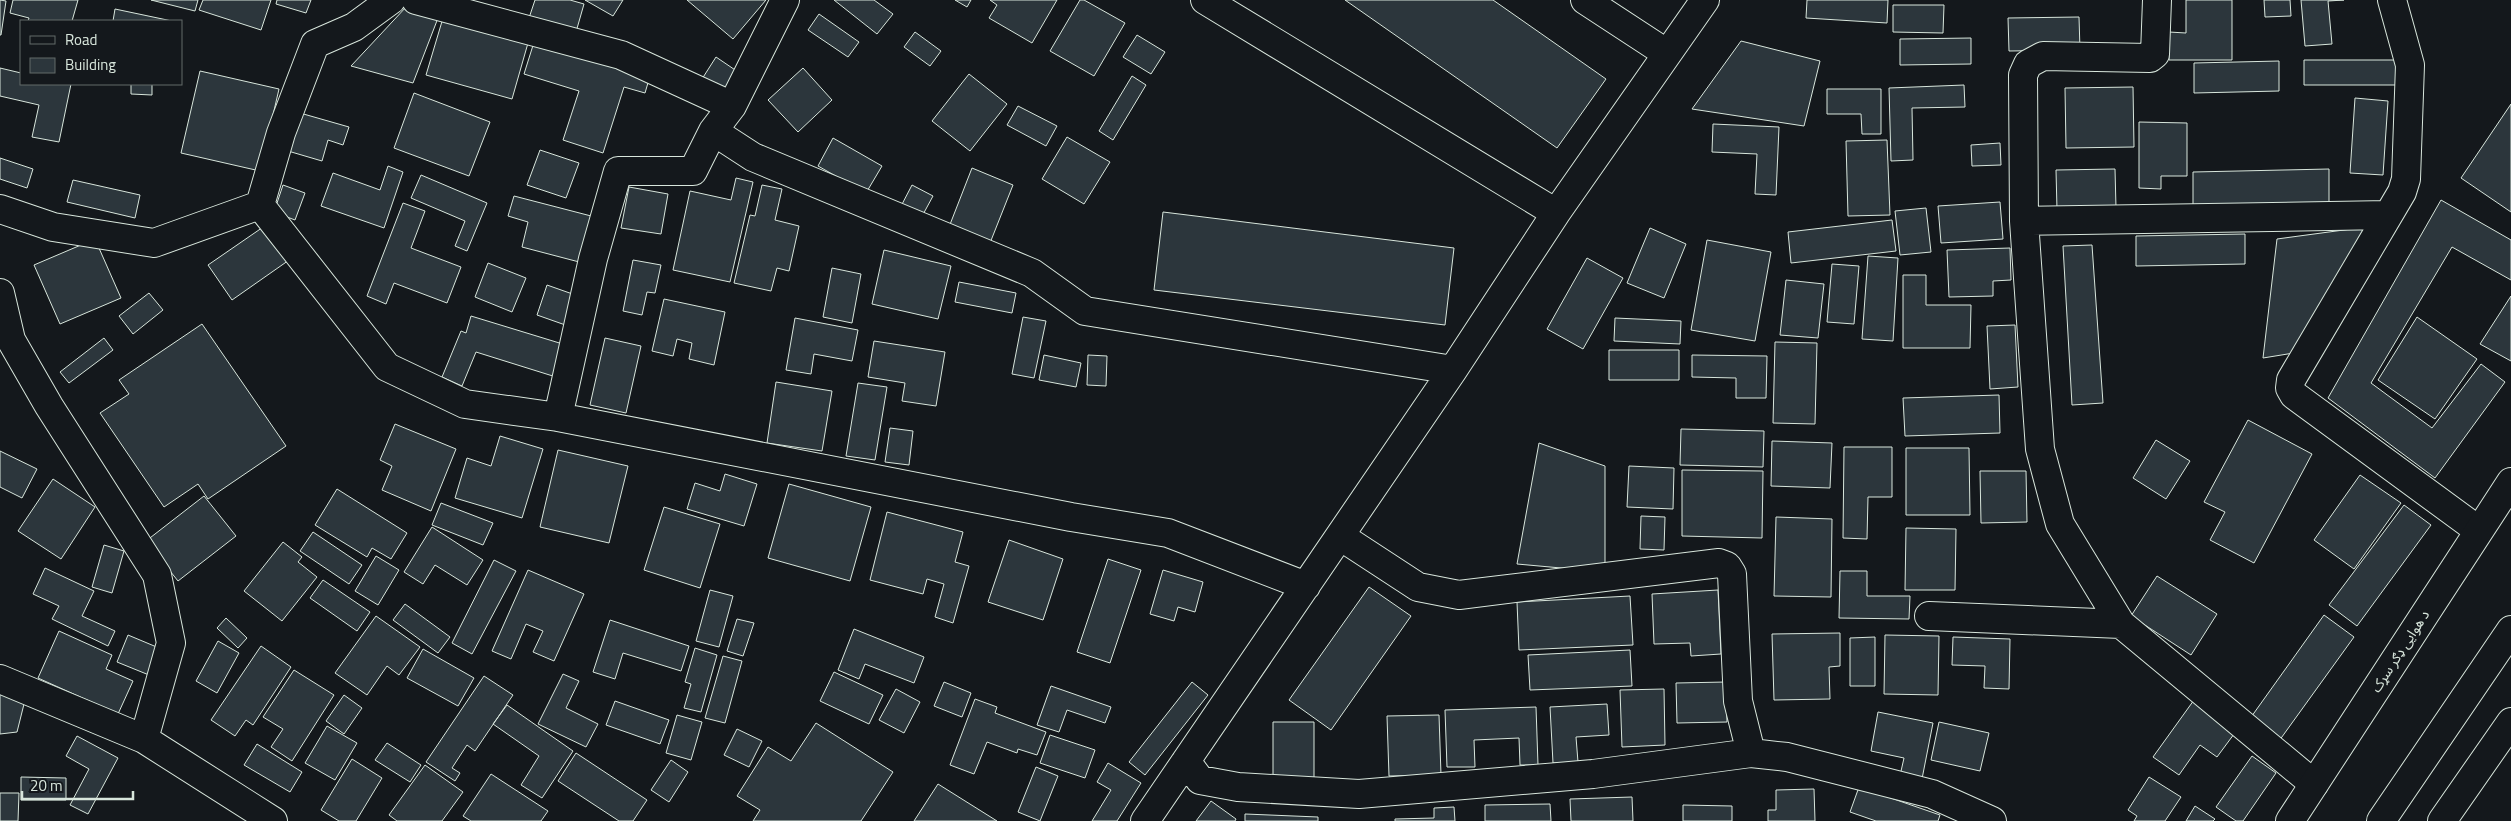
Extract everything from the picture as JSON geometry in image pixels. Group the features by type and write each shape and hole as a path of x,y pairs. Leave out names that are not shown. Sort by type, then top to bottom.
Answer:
{"street":[{"path":"260,205 281,133 316,44 354,26 391,0"},
{"path":"416,0 621,55 732,106"},
{"path":"558,417 593,258 618,171 693,171 713,131 732,106 785,0"},
{"path":"1205,0 1556,212"},
{"path":"1584,0 1666,53"},
{"path":"1145,821 1453,370 1556,212 1705,0"},
{"path":"2157,0 2155,54 2150,58 2043,56 2028,64 2022,75 2024,221 2040,449 2060,524 2122,624 2314,784"},
{"path":"2392,0 2410,65 2406,179 2402,192 2291,380 2290,388 2294,395 2478,530"},
{"path":"713,131 753,157 1032,273 1085,311 1453,370"},
{"path":"0,209 53,227 154,243 260,205"},
{"path":"260,205 387,367 464,404 558,417 1071,517 1168,533 1306,586"},
{"path":"2024,221 2388,215"},
{"path":"0,293 11,340 49,406 157,575 171,643 144,739"},
{"name":"د هوایی ډګر سړک","path":"2290,821 2511,482"},
{"path":"1340,536 1418,587 1459,595 1719,563 1727,566 1732,574 1738,701 1751,753"},
{"path":"1928,616 2122,624"},
{"path":"2381,821 2511,630"},
{"path":"0,679 144,739 273,821"},
{"path":"2442,821 2511,722"},
{"path":"1186,761 1200,780 1238,787 1360,794 1593,774 1751,753 1787,757 1932,794 1992,821"}],"building":[{"path":"0,0 6,1 1,35 0,35"},
{"path":"13,0 78,0 72,20 28,20 29,18 10,13"},
{"path":"151,0 198,0 195,11"},
{"path":"203,0 271,0 261,30 199,10"},
{"path":"277,0 311,0 306,13 276,4"},
{"path":"535,0 570,0 584,4 576,32 529,18"},
{"path":"585,0 623,0 613,16"},
{"path":"687,0 766,0 733,39"},
{"path":"834,0 874,0 893,14 877,34"},
{"path":"955,0 971,0 967,7"},
{"path":"990,0 1057,0 1032,43 989,18 997,5"},
{"path":"1080,0 1084,0 1125,23 1094,76 1050,51"},
{"path":"1345,0 1493,0 1606,79 1557,148"},
{"path":"1807,0 1888,0 1887,23 1806,18"},
{"path":"2186,0 2232,0 2232,60 2169,60 2169,32 2186,33"},
{"path":"2264,0 2290,0 2291,16 2265,17"},
{"path":"2301,0 2344,0 2328,1 2332,44 2305,46"},
{"path":"1893,5 1944,5 1943,33 1893,32"},
{"path":"407,6 438,18 413,83 351,66"},
{"path":"115,9 167,20 113,20"},
{"path":"819,14 859,42 848,57 808,30"},
{"path":"2079,17 2080,50 2009,51 2008,18"},
{"path":"443,18 528,43 512,99 426,75"},
{"path":"915,32 941,51 930,66 904,47"},
{"path":"1137,35 1165,52 1151,74 1123,57"},
{"path":"1971,38 1971,64 1900,65 1900,39"},
{"path":"535,39 650,76 645,93 624,87 603,153 563,140 579,91 524,74"},
{"path":"1741,41 1820,61 1804,126 1692,109"},
{"path":"716,57 744,76 730,98 702,79"},
{"path":"2304,60 2398,60 2398,85 2304,85"},
{"path":"2279,61 2279,91 2194,93 2194,63"},
{"path":"0,68 20,73 20,85 71,85 59,142 32,137 39,105 0,96"},
{"path":"803,68 832,100 798,132 768,100"},
{"path":"200,71 279,89 260,171 181,153"},
{"path":"969,74 1007,104 970,151 932,121"},
{"path":"1132,76 1146,85 1113,140 1099,131"},
{"path":"131,85 152,85 152,95 131,94"},
{"path":"1964,85 1965,107 1912,108 1913,160 1891,161 1889,88"},
{"path":"2133,87 2134,147 2066,148 2065,88"},
{"path":"1827,89 1881,89 1881,134 1862,134 1861,114 1827,114"},
{"path":"414,93 490,122 469,176 394,148"},
{"path":"2355,98 2388,101 2383,175 2350,173"},
{"path":"2511,104 2511,212 2461,178"},
{"path":"1018,106 1057,126 1046,146 1007,125"},
{"path":"300,113 349,127 343,145 328,140 322,161 288,151"},
{"path":"2139,122 2187,123 2187,176 2161,176 2161,189 2139,188"},
{"path":"1713,124 1779,127 1776,195 1755,194 1757,154 1712,152"},
{"path":"1067,137 1110,162 1084,204 1042,179"},
{"path":"833,138 882,166 866,193 818,166"},
{"path":"1887,140 1890,215 1848,216 1846,141"},
{"path":"2000,143 2001,165 1972,166 1971,145"},
{"path":"540,150 579,163 566,198 527,185"},
{"path":"0,158 33,169 27,188 0,179"},
{"path":"388,166 403,172 384,228 321,206 333,173 380,190"},
{"path":"972,168 1013,185 990,243 949,227"},
{"path":"2115,169 2116,208 2057,210 2056,170"},
{"path":"2329,169 2329,204 2193,207 2193,172"},
{"path":"421,175 487,203 467,251 455,246 465,221 411,198"},
{"path":"736,178 753,182 730,282 673,270 690,191 731,200"},
{"path":"73,180 140,195 135,218 67,202"},
{"path":"283,185 305,193 295,220 274,212"},
{"path":"762,185 782,189 775,220 799,226 789,271 777,268 771,291 734,283 750,215 755,216"},
{"path":"912,185 933,196 920,220 899,210"},
{"path":"629,187 668,194 661,234 621,228"},
{"path":"514,196 595,217 583,263 522,247 528,222 508,216"},
{"path":"2441,200 2511,240 2511,280 2452,247 2371,383 2432,428 2481,364 2505,382 2435,478 2328,398"},
{"path":"2000,202 2003,239 1941,243 1938,206"},
{"path":"403,203 425,211 411,248 461,267 447,303 394,283 386,304 367,296"},
{"path":"1926,208 1931,252 1900,255 1895,211"},
{"path":"1163,212 1454,248 1445,325 1154,290"},
{"path":"1892,220 1896,251 1791,263 1788,232"},
{"path":"269,223 292,258 232,300 208,265"},
{"path":"2366,227 2306,351 2263,358 2277,239"},
{"path":"1650,228 1686,244 1664,298 1627,283"},
{"path":"2245,234 2245,264 2136,266 2136,236"},
{"path":"95,239 121,298 60,324 34,265"},
{"path":"1707,240 1771,252 1755,341 1691,330"},
{"path":"2092,245 2103,403 2072,405 2063,246"},
{"path":"2010,248 2011,280 1993,281 1993,296 1949,297 1947,250"},
{"path":"884,250 951,266 938,319 872,304"},
{"path":"1868,256 1898,258 1893,341 1862,339"},
{"path":"1587,258 1623,278 1583,349 1547,329"},
{"path":"633,260 661,265 655,293 647,292 642,315 623,311"},
{"path":"488,263 526,278 512,312 475,297"},
{"path":"1832,264 1859,266 1854,324 1827,322"},
{"path":"832,268 861,274 852,323 823,317"},
{"path":"1903,275 1926,275 1926,305 1971,305 1970,348 1903,348"},
{"path":"1786,280 1824,284 1818,338 1780,335"},
{"path":"959,282 1016,293 1012,313 955,302"},
{"path":"547,285 581,297 571,327 537,315"},
{"path":"149,293 163,310 133,334 119,316"},
{"path":"2511,296 2511,361 2480,344"},
{"path":"664,299 725,312 714,365 689,359 692,343 677,339 673,356 652,351"},
{"path":"471,316 566,345 556,377 476,352 462,386 442,377 461,331 466,333"},
{"path":"1023,317 1046,321 1034,378 1012,374"},
{"path":"2417,317 2477,359 2435,419 2378,380"},
{"path":"795,318 858,330 852,361 814,354 811,374 786,370"},
{"path":"1615,318 1681,321 1680,344 1614,341"},
{"path":"202,324 286,446 208,499 198,484 164,507 100,413 129,394 119,380"},
{"path":"2015,325 2018,387 1990,389 1987,326"},
{"path":"104,338 113,350 69,383 60,372"},
{"path":"605,338 641,346 626,413 590,405"},
{"path":"874,341 945,352 936,406 902,401 905,383 868,377"},
{"path":"1775,342 1817,343 1815,424 1773,423"},
{"path":"1609,350 1679,350 1679,380 1609,380"},
{"path":"1044,355 1081,363 1076,387 1039,380"},
{"path":"1088,355 1107,356 1106,386 1087,385"},
{"path":"1692,355 1767,356 1766,398 1736,398 1736,378 1692,377"},
{"path":"776,382 832,391 822,451 767,443"},
{"path":"858,383 887,387 875,460 846,456"},
{"path":"1999,395 2000,433 1905,436 1903,398"},
{"path":"2248,420 2312,454 2254,563 2210,540 2225,512 2204,502"},
{"path":"395,424 456,449 431,511 382,490 392,466 380,460"},
{"path":"890,428 913,431 909,465 885,462"},
{"path":"1681,429 1764,431 1763,467 1680,465"},
{"path":"500,436 543,449 522,518 455,498 467,458 491,466"},
{"path":"2156,440 2190,461 2166,499 2133,478"},
{"path":"1772,441 1832,443 1830,488 1771,486"},
{"path":"1539,443 1605,466 1605,572 1517,564"},
{"path":"1844,447 1892,447 1892,497 1868,497 1867,539 1843,538"},
{"path":"1906,448 1969,448 1970,515 1906,515"},
{"path":"558,450 628,466 609,543 540,527"},
{"path":"0,451 37,469 22,498 0,487"},
{"path":"1629,466 1674,468 1673,509 1627,507"},
{"path":"1682,470 1763,471 1762,538 1682,536"},
{"path":"1980,471 2026,471 2027,522 1981,523"},
{"path":"725,474 757,484 744,526 687,509 695,483 720,491"},
{"path":"2360,475 2401,503 2354,569 2314,540"},
{"path":"53,479 95,507 61,559 18,531"},
{"path":"789,484 871,507 850,581 768,558"},
{"path":"337,489 407,533 391,559 372,548 367,557 315,525"},
{"path":"204,496 236,536 178,581 146,541"},
{"path":"441,503 493,523 483,545 432,525"},
{"path":"2404,505 2431,525 2357,626 2329,605"},
{"path":"664,507 720,524 700,588 644,570"},
{"path":"887,512 963,532 955,562 969,566 953,623 935,617 944,584 927,579 923,594 870,580"},
{"path":"1641,516 1665,517 1664,550 1640,549"},
{"path":"1776,517 1832,519 1831,597 1774,596"},
{"path":"432,527 483,560 467,585 435,565 423,584 404,572"},
{"path":"1906,528 1956,529 1955,590 1905,590"},
{"path":"313,532 362,565 349,584 300,551"},
{"path":"1009,540 1063,559 1043,620 988,602"},
{"path":"283,542 302,557 298,562 317,577 282,621 244,591"},
{"path":"104,545 124,551 112,593 92,587"},
{"path":"376,556 399,570 378,605 355,591"},
{"path":"1108,559 1141,570 1110,663 1077,652"},
{"path":"494,560 516,571 472,654 452,643"},
{"path":"45,568 94,591 82,616 115,631 108,646 52,619 59,606 33,594"},
{"path":"528,570 584,594 554,661 533,652 543,631 526,624 511,659 492,651"},
{"path":"1163,570 1203,582 1195,612 1178,607 1174,621 1150,614"},
{"path":"1840,571 1867,571 1867,596 1910,596 1909,619 1839,618"},
{"path":"2157,576 2217,614 2191,655 2131,616"},
{"path":"323,580 370,612 357,631 310,598"},
{"path":"1369,587 1411,616 1331,730 1289,700"},
{"path":"710,590 733,596 719,647 696,641"},
{"path":"1718,590 1721,654 1691,656 1690,643 1654,644 1652,594"},
{"path":"1630,596 1633,645 1519,650 1517,602"},
{"path":"405,604 450,637 438,653 393,620"},
{"path":"2324,615 2354,637 2279,741 2249,720"},
{"path":"376,616 420,647 399,675 387,666 367,695 335,673"},
{"path":"226,618 247,638 238,648 217,628"},
{"path":"737,619 754,623 743,656 727,651"},
{"path":"610,620 689,646 681,671 623,653 615,679 593,672"},
{"path":"854,629 924,657 914,683 865,664 859,679 838,670"},
{"path":"59,631 112,655 106,669 133,681 118,714 38,678"},
{"path":"1840,633 1840,666 1829,667 1830,699 1774,700 1772,634"},
{"path":"128,635 159,648 149,675 117,662"},
{"path":"1885,635 1939,636 1938,695 1884,694"},
{"path":"1875,637 1875,686 1850,686 1850,638"},
{"path":"1953,637 2010,639 2009,689 1984,688 1985,666 1952,665"},
{"path":"218,641 239,653 217,693 196,681"},
{"path":"261,646 291,667 253,725 246,720 235,736 211,720"},
{"path":"695,648 717,655 701,712 684,708 691,684 685,682"},
{"path":"423,649 474,678 458,706 407,678"},
{"path":"1630,650 1632,686 1530,690 1528,655"},
{"path":"723,656 742,661 725,723 705,718"},
{"path":"294,670 334,695 292,761 271,747 283,729 263,717"},
{"path":"834,672 883,695 869,724 820,701"},
{"path":"563,674 579,681 566,708 598,724 586,747 538,724"},
{"path":"484,676 513,695 475,751 467,745 452,768 460,773 455,781 426,762"},
{"path":"944,682 971,693 962,717 934,706"},
{"path":"1192,682 1208,695 1145,775 1129,762"},
{"path":"1726,682 1727,722 1677,723 1676,683"},
{"path":"1051,686 1111,707 1105,723 1067,710 1059,732 1037,725"},
{"path":"0,688 26,696 17,732 0,734"},
{"path":"896,689 920,702 904,733 879,720"},
{"path":"1664,689 1665,745 1622,747 1620,690"},
{"path":"344,695 362,708 344,734 326,721"},
{"path":"975,699 997,707 995,713 1046,732 1037,755 1018,749 1017,753 987,742 974,774 950,765"},
{"path":"2194,700 2237,730 2217,757 2200,745 2179,775 2153,757"},
{"path":"615,701 669,720 660,744 606,725"},
{"path":"1607,704 1609,735 1576,737 1578,762 1553,763 1550,707"},
{"path":"507,705 573,751 542,798 521,785 539,756 493,724"},
{"path":"1536,707 1538,765 1520,765 1519,738 1474,740 1475,767 1447,767 1445,710"},
{"path":"1878,712 1933,723 1921,784 1899,780 1904,758 1871,751"},
{"path":"677,715 702,722 691,760 666,753"},
{"path":"1439,715 1441,775 1389,776 1387,716"},
{"path":"1273,722 1314,722 1314,780 1273,780"},
{"path":"1939,722 1989,733 1980,771 1931,760"},
{"path":"816,723 893,772 861,821 753,821 760,810 737,796 768,747 791,761"},
{"path":"327,726 357,743 335,780 305,763"},
{"path":"737,729 762,741 749,767 724,755"},
{"path":"1050,735 1095,750 1085,778 1040,763"},
{"path":"77,736 118,758 88,814 70,805 89,769 66,756"},
{"path":"387,743 421,765 410,782 375,760"},
{"path":"257,744 302,772 290,792 244,765"},
{"path":"576,753 647,800 633,821 619,821 558,781"},
{"path":"2252,756 2276,773 2243,821 2236,821 2216,807"},
{"path":"352,759 382,778 356,821 339,821 321,810"},
{"path":"671,760 688,772 669,802 651,790"},
{"path":"1108,763 1141,783 1117,821 1092,821 1111,790 1097,782"},
{"path":"425,765 463,792 442,821 397,821 389,815"},
{"path":"1036,767 1058,776 1040,821 1018,812"},
{"path":"491,774 548,811 541,821 471,821 463,816"},
{"path":"21,777 66,778 66,800 21,800"},
{"path":"2149,777 2181,797 2165,821 2134,821 2137,816 2128,810"},
{"path":"938,784 997,821 914,821"},
{"path":"1859,787 1940,815 1938,821 1876,821 1850,812"},
{"path":"1814,789 1815,821 1768,821 1768,810 1776,810 1776,790"},
{"path":"0,793 19,793 18,821 0,821"},
{"path":"1632,797 1633,821 1571,821 1570,799"},
{"path":"1211,801 1236,819 1235,821 1196,821"},
{"path":"1550,804 1551,821 1485,821 1485,805"},
{"path":"1683,805 1732,806 1732,821 1683,821"},
{"path":"2195,806 2215,819 2213,821 2186,821"},
{"path":"1454,807 1455,821 1395,821 1395,819 1434,818 1434,808"},
{"path":"1245,814 1318,817 1318,821 1245,821"}]}
